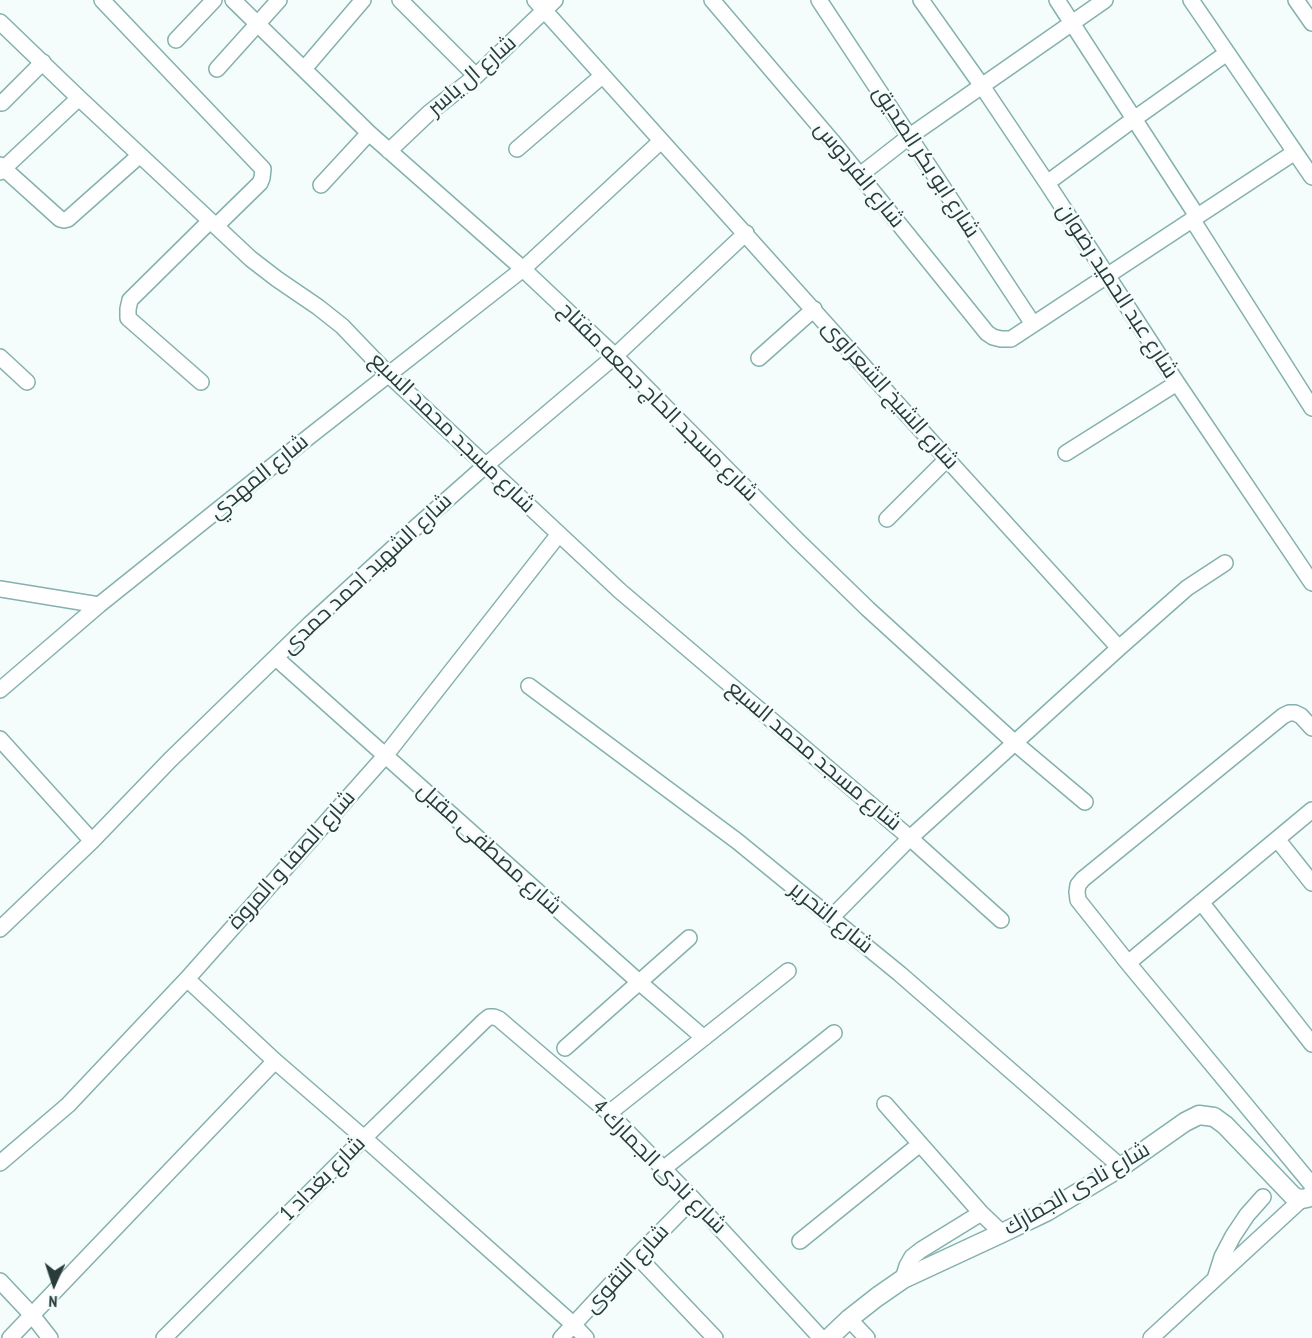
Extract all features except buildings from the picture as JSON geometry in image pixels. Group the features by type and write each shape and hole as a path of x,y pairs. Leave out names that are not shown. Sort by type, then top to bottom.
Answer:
{"street":[{"path":"102,0 263,168 260,183 130,300 128,318 201,382"},
{"path":"176,40 214,0"},
{"name":"شارع مسجد الحاج جمعه مفتاح","path":"234,0 388,151 523,269 615,356 813,555 941,676 1085,802"},
{"path":"217,69 279,0"},
{"path":"304,69 363,0"},
{"path":"400,0 476,76"},
{"name":"شارع الفردوس","path":"712,0 860,175 987,333 993,337 1011,339 1033,324"},
{"name":"شارع ابو بكر الصديق","path":"819,0 1033,324"},
{"name":"شارع عبد الحميد رضوان","path":"921,0 982,86 1177,383 1312,583"},
{"path":"1057,0 1134,119 1312,408"},
{"path":"860,175 910,136 1105,0"},
{"path":"1191,0 1312,177"},
{"path":"1296,0 1312,23"},
{"name":"شارع ال ياسر","path":"388,151 476,76 545,3"},
{"name":"شارع الشيخ الشعراوى","path":"545,3 602,76 1119,648"},
{"name":"شارع مسجد محمد السبع","path":"3,31 43,62 251,258 342,326 389,375 628,598 910,838 1001,920"},
{"path":"1047,183 1227,53"},
{"path":"2,103 43,62"},
{"path":"517,149 602,76"},
{"path":"79,98 1,168 64,220 68,219 140,155"},
{"path":"321,185 369,133"},
{"path":"523,269 661,141"},
{"path":"1033,324 1295,152"},
{"name":"شارع الشهيد احمد حمدى","path":"0,929 310,624 485,466 615,356 746,233"},
{"name":"شارع المهدي","path":"0,690 99,605 523,269"},
{"path":"759,358 814,309"},
{"path":"0,357 27,382"},
{"path":"1066,453 1177,383"},
{"path":"887,519 947,459"},
{"name":"شارع الصفا و المروة","path":"0,1163 68,1105 187,979 385,756 559,534"},
{"path":"831,918 910,838 1119,648 1187,588 1225,563"},
{"path":"0,589 99,605"},
{"name":"شارع مصطفى مقبل","path":"276,658 704,1038"},
{"name":"شارع التحرير","path":"529,686 737,841 900,974 1121,1167"},
{"path":"1151,1338 1309,1193 1078,900 1078,885 1283,716 1295,712 1312,728"},
{"path":"0,739 92,841"},
{"path":"1128,963 1312,810"},
{"path":"1277,839 1312,883"},
{"path":"1201,902 1312,1044"},
{"path":"565,1048 689,938"},
{"path":"609,1113 788,971"},
{"path":"187,979 274,1061 364,1138 586,1338"},
{"name":"شارع نادى الجمارك 4","path":"484,1021 489,1017 499,1019 609,1113 821,1338"},
{"name":"شارع بغداد 1","path":"164,1338 484,1021"},
{"path":"663,1169 834,1033"},
{"path":"10,1338 274,1061"},
{"path":"885,1104 981,1213 1002,1233"},
{"name":"شارع نادى الجمارك","path":"829,1338 849,1319 903,1279 1046,1212 1121,1167 1185,1122 1199,1116 1214,1117 1225,1125 1292,1195 1309,1193"},
{"path":"801,1241 920,1144"},
{"path":"1214,1281 1222,1257 1233,1236 1263,1197"},
{"name":"شارع التقوى","path":"561,1338 693,1200"},
{"path":"903,1279 912,1257 981,1213"},
{"path":"638,1256 715,1338"},
{"path":"0,1281 50,1338"},
{"path":"849,1319 867,1338"}]}
